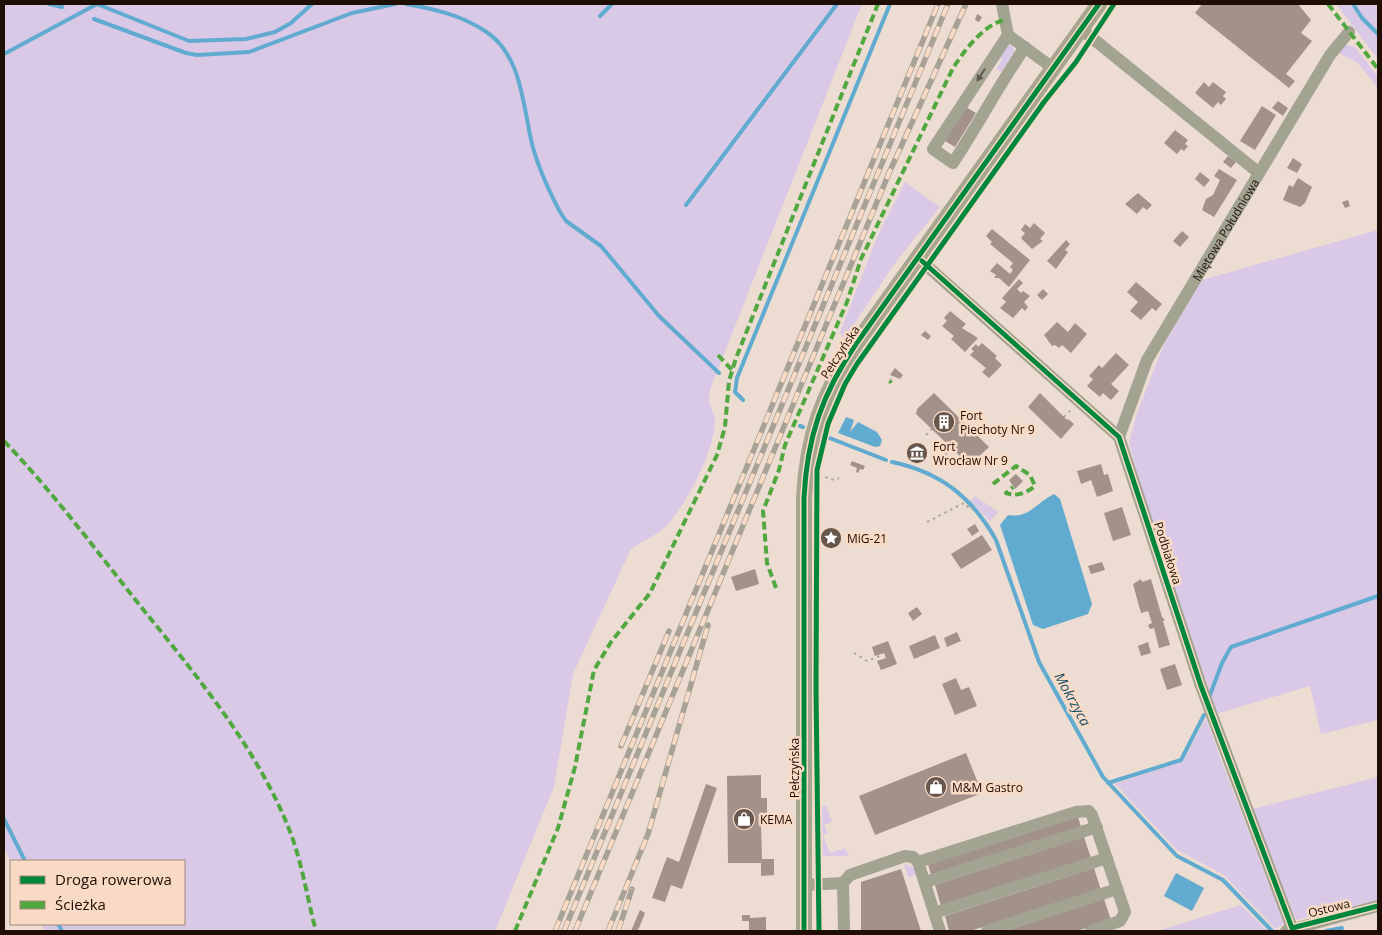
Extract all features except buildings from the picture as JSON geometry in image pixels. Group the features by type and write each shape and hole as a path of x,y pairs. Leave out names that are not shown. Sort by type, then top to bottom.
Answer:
{"main road":[{"name":"Pełczyńska","path":"804,931 805,477 809,447 817,417 836,376 1099,4"}],"street":[{"path":"1002,4 1008,35 1053,68"},
{"path":"1081,29 1259,173"},
{"name":"Miętowa Południowa","path":"1119,437 1147,360 1330,55 1349,32"},
{"path":"1008,35 933,150 953,163 982,118 1000,82 1025,47"},
{"path":"918,258 1119,437"},
{"name":"Podbiałowa","path":"1119,437 1201,686 1289,930"},
{"path":"918,862 1076,812 1088,812 1097,828 1125,912 1120,921 1091,931"},
{"path":"924,882 1097,828"},
{"path":"844,931 843,883 850,875 905,856 913,858 918,862 940,931"},
{"path":"934,913 1107,858"},
{"path":"805,885 843,883"},
{"path":"987,931 1118,889"},
{"name":"Ostowa","path":"1289,930 1378,906"}],"path":[{"path":"926,435 932,429"},
{"path":"945,455 952,448"},
{"path":"817,474 834,480 839,478"},
{"path":"927,522 964,503 971,510 974,507"},
{"path":"854,652 867,661 880,656"}],"shaded area":[{"path":"4,4 862,4 712,386 709,399 715,424 709,451 688,496 671,521 662,530 630,551 573,674 554,787 495,931 45,931 42,925 185,925 185,860 10,861 4,848"},
{"path":"1336,4 1377,4 1378,59"},
{"path":"1011,44 1015,51 1001,72 996,69 1002,60 1000,56 1008,45"},
{"path":"1343,44 1355,47 1378,77 1378,88 1357,62 1338,53"},
{"path":"905,182 940,207 895,263 844,339 840,332 878,235"},
{"path":"1378,230 1378,720 1321,734 1310,686 1216,714 1144,498 1129,443 1136,416 1164,344 1202,280"},
{"path":"975,496 998,512 990,521 970,501"},
{"path":"1206,718 1284,924 1275,929 1224,875 1177,850 1115,784 1183,761"},
{"path":"1378,777 1378,902 1296,920 1252,809"},
{"path":"826,805 832,822 824,825 827,833 823,835 830,853 845,848 849,856 823,856 822,807"},
{"path":"904,864 914,868 916,875 908,877"},
{"path":"1241,905 1267,931 1157,931"}],"water":[{"path":"846,417 854,420 850,432 858,422 877,432 882,440 880,446 875,447 838,433"},
{"path":"1054,494 1060,499 1092,604 1088,614 1043,629 1033,625 1000,525 1008,515 1022,515"},
{"path":"1176,873 1204,888 1192,911 1164,896"}],"waterway":[{"path":"49,4 62,7"},
{"path":"4,54 97,4 189,41 246,39 275,32 291,23 312,4"},
{"path":"94,19 186,53 197,55 249,52 352,13 395,4"},
{"path":"406,4 457,17 476,25 497,41 507,53 514,67 537,161 552,196 566,221 601,246 659,316 719,373"},
{"path":"600,16 612,4"},
{"path":"686,205 837,4"},
{"path":"743,400 735,392 737,378 890,4"},
{"path":"1353,4 1362,18 1378,34"},
{"name":"Mokrzyca","path":"827,437 886,460"},
{"name":"Mokrzyca","path":"892,462 909,466 940,480 965,499 976,511 996,540 1039,662 1103,777 1177,856 1223,880 1272,931"},
{"path":"1210,695 1222,663 1231,647 1378,596"},
{"path":"1108,783 1181,760 1204,715"},
{"path":"4,819 24,860"},
{"path":"59,925 62,931"},
{"path":"1326,931 1342,928"}],"railway":[{"path":"555,931 938,4"},
{"path":"564,931 948,4"},
{"path":"575,931 889,173 966,4"},
{"path":"608,931 648,834 708,625"},
{"path":"621,746 669,631"},
{"path":"618,931 632,889"}],"marked path":[{"path":"515,931 558,828 575,767 594,670 611,642 650,593 717,455 725,427 729,381 736,358 878,4"},
{"path":"1328,4 1378,69"},
{"path":"776,588 767,563 763,511 779,470 785,445 847,302 861,259 953,68 981,33 1004,20"},
{"path":"718,355 732,370"},
{"path":"4,441 55,498 87,538 199,680 240,737 259,767 294,841 316,931"},
{"path":"993,484 1016,466 1030,475 1035,486 1022,494 1006,493 1013,487"}],"cycle path":[{"path":"804,931 804,498 809,455 818,417 834,381 856,344 1099,4"},
{"path":"819,931 816,689 817,470 828,424 845,384 857,364 1044,102 1076,62 1114,4"},
{"path":"922,261 1119,437 1201,686 1292,928 1378,906"}],"place":[{"name":"Fort Piechoty Nr 9","path":"944,422"},
{"name":"Fort Wrocław Nr 9","path":"917,453"},
{"name":"MiG-21","path":"831,538"},
{"name":"M&M Gastro","path":"936,787"},
{"name":"KEMA","path":"744,819"}]}
